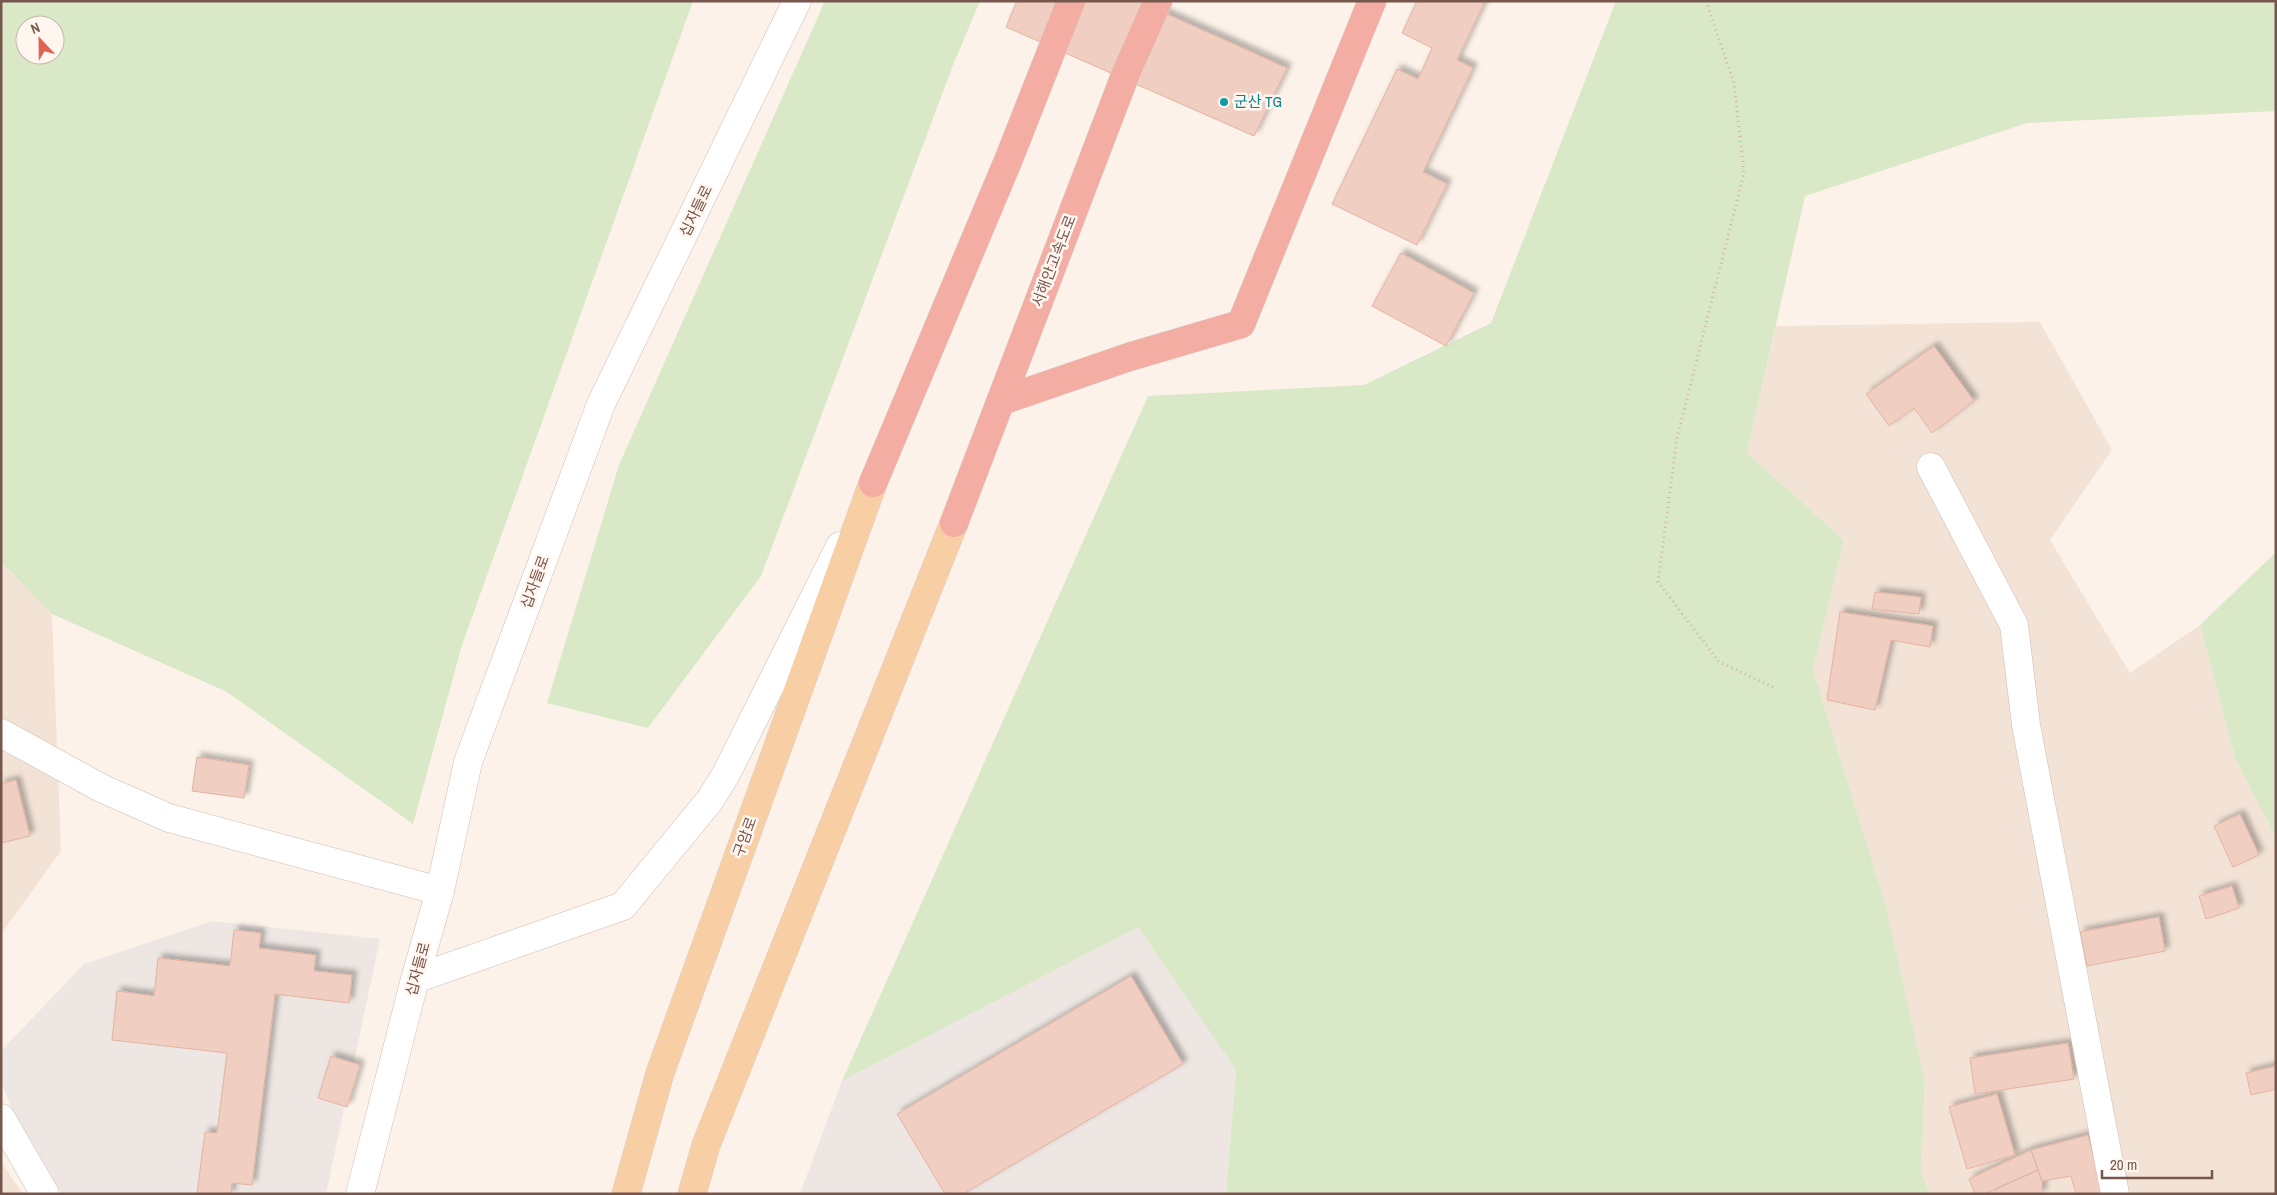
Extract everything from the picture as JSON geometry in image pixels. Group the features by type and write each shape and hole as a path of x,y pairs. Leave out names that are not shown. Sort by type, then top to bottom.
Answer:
{"highway":[{"path":"872,482 1010,156 1071,1"},
{"name":"서해안고속도로","path":"954,523 1126,73 1158,1"},
{"path":"1001,400 1129,356 1241,324 1372,1"}],"main road":[{"name":"십자들로","path":"360,1194 415,979 440,891 468,762 601,404 797,1"},
{"path":"1930,467 2014,625 2026,725 2115,1194"},
{"path":"415,979 623,906 710,800 730,765 872,482"},
{"name":"구암로","path":"626,1194 660,1073 872,482"},
{"path":"692,1194 706,1145 954,523"},
{"path":"1,732 101,788 169,818 440,891"},
{"path":"1,1118 45,1194"}],"path":[{"path":"1706,1 1734,83 1744,173 1677,438 1658,582 1719,662 1775,688"}],"shaded area":[{"path":"2040,322 2112,450 2050,540 2130,673 2200,625 2235,758 2273,832 2276,852 2276,1194 1930,1194 1921,1171 1925,1081 1886,906 1813,670 1844,540 1747,453 1776,326"},
{"path":"1,562 52,614 61,851 1,934"},
{"path":"212,921 380,939 326,1194 62,1194 13,1112 1,1082 1,1051 84,964"},
{"path":"1138,927 1236,1070 1226,1194 800,1194 842,1081"},
{"path":"1,1162 23,1194 1,1194"}],"green space":[{"path":"1,1 693,1 462,645 413,824 227,692 52,614 1,562"},
{"path":"825,1 980,1 953,65 761,576 648,728 547,703 619,465"},
{"path":"1616,1 2276,1 2276,111 2027,123 1805,196 1747,453 1844,540 1813,670 1886,906 1925,1081 1921,1171 1930,1194 1226,1194 1236,1070 1138,927 842,1081 1148,396 1364,385 1491,323"},
{"path":"2276,552 2276,852 2273,832 2235,758 2200,625"}],"building":[{"name":"군산 TG","path":"1017,1 1138,1 1287,68 1254,136 1006,27"},
{"path":"1417,1 1485,1 1457,60 1473,68 1423,172 1447,184 1417,245 1332,204 1397,69 1418,79 1432,48 1402,33"},
{"path":"1401,253 1474,293 1446,346 1372,306"},
{"path":"1934,346 1974,401 1932,433 1914,408 1889,426 1866,394"},
{"path":"1875,592 1921,597 1919,614 1872,609"},
{"path":"1840,612 1933,626 1930,647 1891,640 1875,710 1827,700"},
{"path":"197,757 249,765 244,798 192,791"},
{"path":"16,780 30,836 1,843 1,784"},
{"path":"2240,814 2259,855 2233,867 2214,826"},
{"path":"2232,886 2239,908 2206,919 2199,896"},
{"path":"2159,917 2165,951 2087,966 2080,932"},
{"path":"234,930 261,933 259,948 316,955 314,971 352,975 349,1003 275,994 252,1185 232,1183 231,1194 197,1194 205,1132 217,1133 227,1053 112,1040 117,991 154,996 158,958 230,966"},
{"path":"1131,976 1183,1064 963,1194 945,1194 897,1114"},
{"path":"2068,1043 2074,1079 1975,1094 1970,1058"},
{"path":"331,1056 360,1065 347,1107 318,1098"},
{"path":"2276,1066 2276,1089 2251,1095 2246,1073"},
{"path":"1997,1094 2015,1155 1967,1169 1949,1107"},
{"path":"2088,1135 2104,1194 2076,1194 2071,1176 2042,1181 2031,1150"},
{"path":"2031,1150 2038,1170 1985,1194 1975,1194 1969,1179"},
{"path":"2038,1170 2042,1181 2042,1194 1995,1194 1995,1189"}],"place":[{"name":"군산 TG","path":"1224,102"}]}
